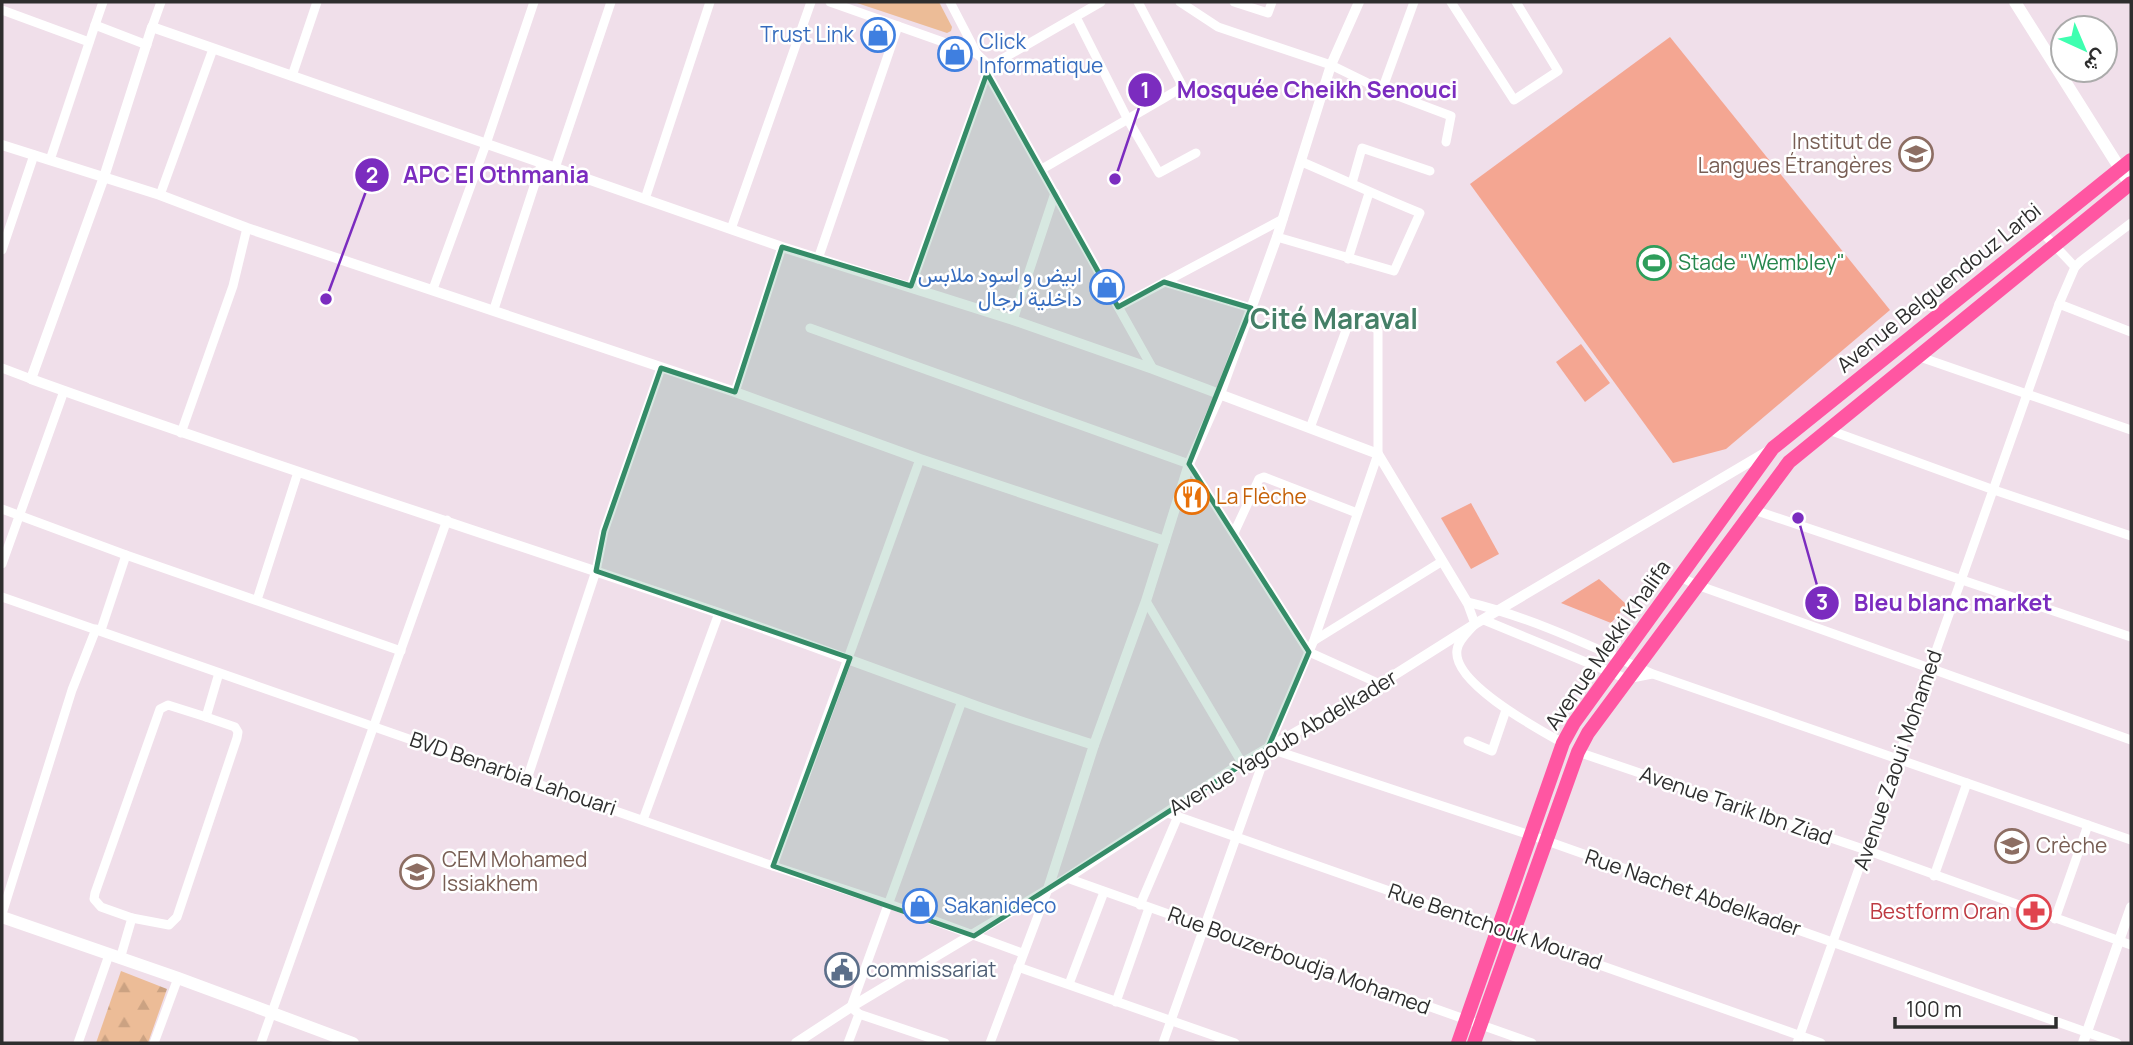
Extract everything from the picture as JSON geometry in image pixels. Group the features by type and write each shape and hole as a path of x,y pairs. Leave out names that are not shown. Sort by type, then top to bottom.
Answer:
{"main road":[{"path":"2015,2 2126,164 2131,185"},
{"name":"Avenue Belguendouz Larbi","path":"1773,448 2126,164"},
{"name":"Avenue Mekki Khalifa","path":"1474,1043 1545,841 1578,752 1588,733 1789,462 2131,185"},
{"name":"Avenue Mekki Khalifa","path":"1458,1043 1563,743 1773,448"},
{"path":"2,916 352,1043"}],"street":[{"path":"50,160 103,2"},
{"path":"32,379 104,177 161,2"},
{"path":"292,76 317,2"},
{"path":"433,289 534,2"},
{"path":"555,168 611,2"},
{"path":"645,199 710,2"},
{"path":"731,229 811,2"},
{"path":"830,2 977,54"},
{"path":"950,2 1153,369"},
{"path":"911,286 988,70 1101,2"},
{"path":"1042,169 1183,87 1138,2"},
{"path":"1180,2 1218,27 1331,65 1382,90 1451,116 1446,142"},
{"path":"1234,2 1268,13 1272,2"},
{"path":"990,1043 1048,889 1094,745 1166,541 1189,464 1220,394 1277,237 1331,65 1359,2"},
{"path":"1382,90 1414,2"},
{"path":"1451,2 1514,100 1558,71 1516,2"},
{"path":"2,10 89,42"},
{"path":"1076,17 1128,120 1159,173 1196,153"},
{"path":"95,24 147,45"},
{"path":"818,259 898,26"},
{"path":"152,27 782,247 1013,320 1153,369 1378,454 1441,562 1480,622 1627,679 1653,674"},
{"path":"160,195 213,49"},
{"path":"2,145 160,195 247,228 494,309 920,459 1166,541"},
{"path":"1352,183 1362,148 1430,171"},
{"path":"2,250 34,155"},
{"path":"1277,237 1394,271 1420,213 1302,162"},
{"path":"494,309 541,164"},
{"path":"1013,320 1055,193"},
{"path":"1348,259 1369,193"},
{"path":"1118,307 1283,219"},
{"name":"Avenue Zaoui Mohamed","path":"1798,1040 2059,304 2075,267 2131,223"},
{"path":"181,433 233,286 247,228"},
{"path":"2042,232 2075,267"},
{"path":"735,392 782,247"},
{"path":"1164,282 1251,308"},
{"path":"2059,304 2131,332"},
{"path":"1163,1043 1268,748 1314,640 1378,454 1378,330 1352,314 1310,428"},
{"path":"810,328 1189,464 1309,652 1380,684"},
{"path":"1920,358 2131,430"},
{"path":"2,368 181,433 447,520 1094,745"},
{"path":"527,779 596,571 604,531 661,368"},
{"path":"2,564 64,391"},
{"path":"1829,430 2131,536"},
{"name":"Avenue Yagoub Abdelkader","path":"796,1043 855,1011 1048,889 1173,815 1242,763 1380,684 1773,448"},
{"path":"773,866 920,459"},
{"path":"257,600 298,472"},
{"path":"1234,533 1261,477 1357,513"},
{"path":"2,509 401,651"},
{"path":"1754,510 2131,637"},
{"path":"261,1043 447,520"},
{"path":"2,916 72,690 127,555"},
{"path":"1314,640 1441,562"},
{"path":"1681,577 2131,740"},
{"name":"BVD Benarbia Lahouari","path":"2,597 889,904 1022,953"},
{"path":"1146,601 1242,763"},
{"path":"1467,602 1500,610 1653,674 2131,840"},
{"path":"643,820 719,613"},
{"path":"1480,622 1457,645 1456,656 1462,668 1506,710 1563,743"},
{"path":"206,717 219,673"},
{"path":"848,1043 855,1011 889,904 962,701"},
{"path":"168,705 235,727 237,738 177,917 169,925 132,918 102,907 94,899 157,715 162,706 168,705"},
{"path":"1468,741 1492,751 1506,710"},
{"name":"Rue Nachet Abdelkader","path":"1268,748 1530,835 1834,942 2085,1038 2117,1043"},
{"name":"Avenue Tarik Ibn Ziad","path":"1578,752 1866,850 2126,944"},
{"path":"1934,876 1966,783"},
{"path":"1116,1002 1173,815"},
{"name":"Rue Bentchouk Mourad","path":"1173,815 1513,933 1798,1040 1821,1043"},
{"path":"2055,919 2088,825"},
{"name":"Rue Bouzerboudja Mohamed","path":"1067,878 1532,1043"},
{"path":"1069,984 1104,891"},
{"path":"2085,1038 2126,944 2131,907"},
{"path":"78,1043 132,918"},
{"path":"1018,967 1235,1043"},
{"path":"154,1043 178,978"},
{"path":"855,1011 944,1043"}],"highlighted area":[{"path":"987,73 1118,307 1164,282 1251,308 1189,464 1309,652 1268,748 974,936 773,866 850,658 596,571 604,531 661,368 735,392 782,247 911,286"}],"green space":[{"path":"854,2 939,2 952,27 951,31 947,33"},
{"path":"121,971 167,989 148,1043 96,1043"}],"shaded area":[{"path":"1670,37 1890,310 1726,449 1673,463 1470,184"},
{"path":"1581,344 1610,383 1585,402 1556,362"},
{"path":"1471,503 1499,554 1471,569 1441,518"},
{"path":"1599,579 1627,605 1611,623 1561,603"}],"place":[{"name":"Trust Link","path":"878,35"},
{"name":"Click Informatique","path":"955,54"},
{"name":"Institut de Langues Étrangères","path":"1916,154"},
{"name":"Mosquée Cheikh Senouci","path":"1115,179"},
{"name":"Stade \"Wembley\"","path":"1654,263"},
{"name":"ابيض و اسود ملابس داخلية لرجال","path":"1107,287"},
{"name":"APC El Othmania","path":"326,299"},
{"name":"La Flèche","path":"1192,497"},
{"name":"Bleu blanc market","path":"1798,518"},
{"name":"Crèche","path":"2012,846"},
{"name":"CEM Mohamed Issiakhem","path":"417,872"},
{"name":"Sakanideco","path":"920,906"},
{"name":"Bestform Oran","path":"2034,912"},
{"name":"commissariat","path":"842,970"}],"district":[{"name":"Cité Maraval","path":"1334,319"}]}
